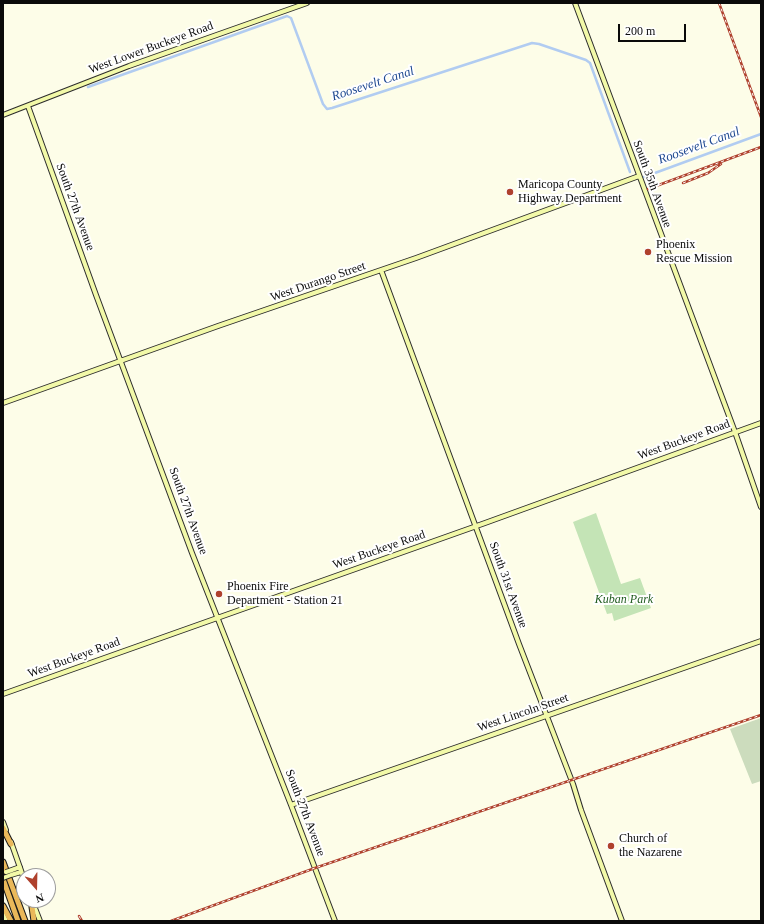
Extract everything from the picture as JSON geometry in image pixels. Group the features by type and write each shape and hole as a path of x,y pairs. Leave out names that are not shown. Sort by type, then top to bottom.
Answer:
{"highway":[{"path":"3,828 11,844"},
{"path":"3,862 24,921"},
{"path":"3,879 18,921"},
{"path":"3,906 11,921"},
{"path":"31,908 34,921"}],"main road":[{"name":"West Lower Buckeye Road","path":"3,115 129,66 307,3"},
{"name":"South 35th Avenue","path":"575,3 735,432 761,508"},
{"name":"South 27th Avenue","path":"28,106 192,552 291,804 335,921"},
{"name":"West Durango Street","path":"3,403 218,326 381,270 639,176"},
{"name":"South 31st Avenue","path":"381,270 573,784 622,921"},
{"name":"West Buckeye Road","path":"3,694 476,526 761,422"},
{"name":"West Lincoln Street","path":"291,804 547,716 761,640"},
{"path":"3,822 20,868"},
{"path":"3,873 14,871"},
{"path":"3,879 14,871"},
{"path":"34,908 40,921"},
{"path":"3,914 6,921"}],"green space":[{"name":"Kuban Park","path":"596,513 621,584 640,578 651,608 614,621 612,613 607,614 573,522"},
{"path":"761,718 761,781 752,784 730,729"}],"waterway":[{"name":"Roosevelt Canal","path":"88,87 287,16 291,18 323,104 327,109 532,43 539,44 586,60 590,63 630,172"},
{"name":"Roosevelt Canal","path":"644,177 761,134"}],"railway":[{"path":"719,3 761,117"},
{"path":"648,189 761,147"},
{"path":"683,183 708,173 721,164"},
{"path":"171,921 315,868 761,715"},
{"path":"79,916 82,921"}],"place":[{"name":"Maricopa County Highway Department","path":"510,192"},
{"name":"Phoenix Rescue Mission","path":"648,252"},
{"name":"Phoenix Fire Department - Station 21","path":"219,594"},
{"name":"Church of the Nazarene","path":"611,846"}]}
